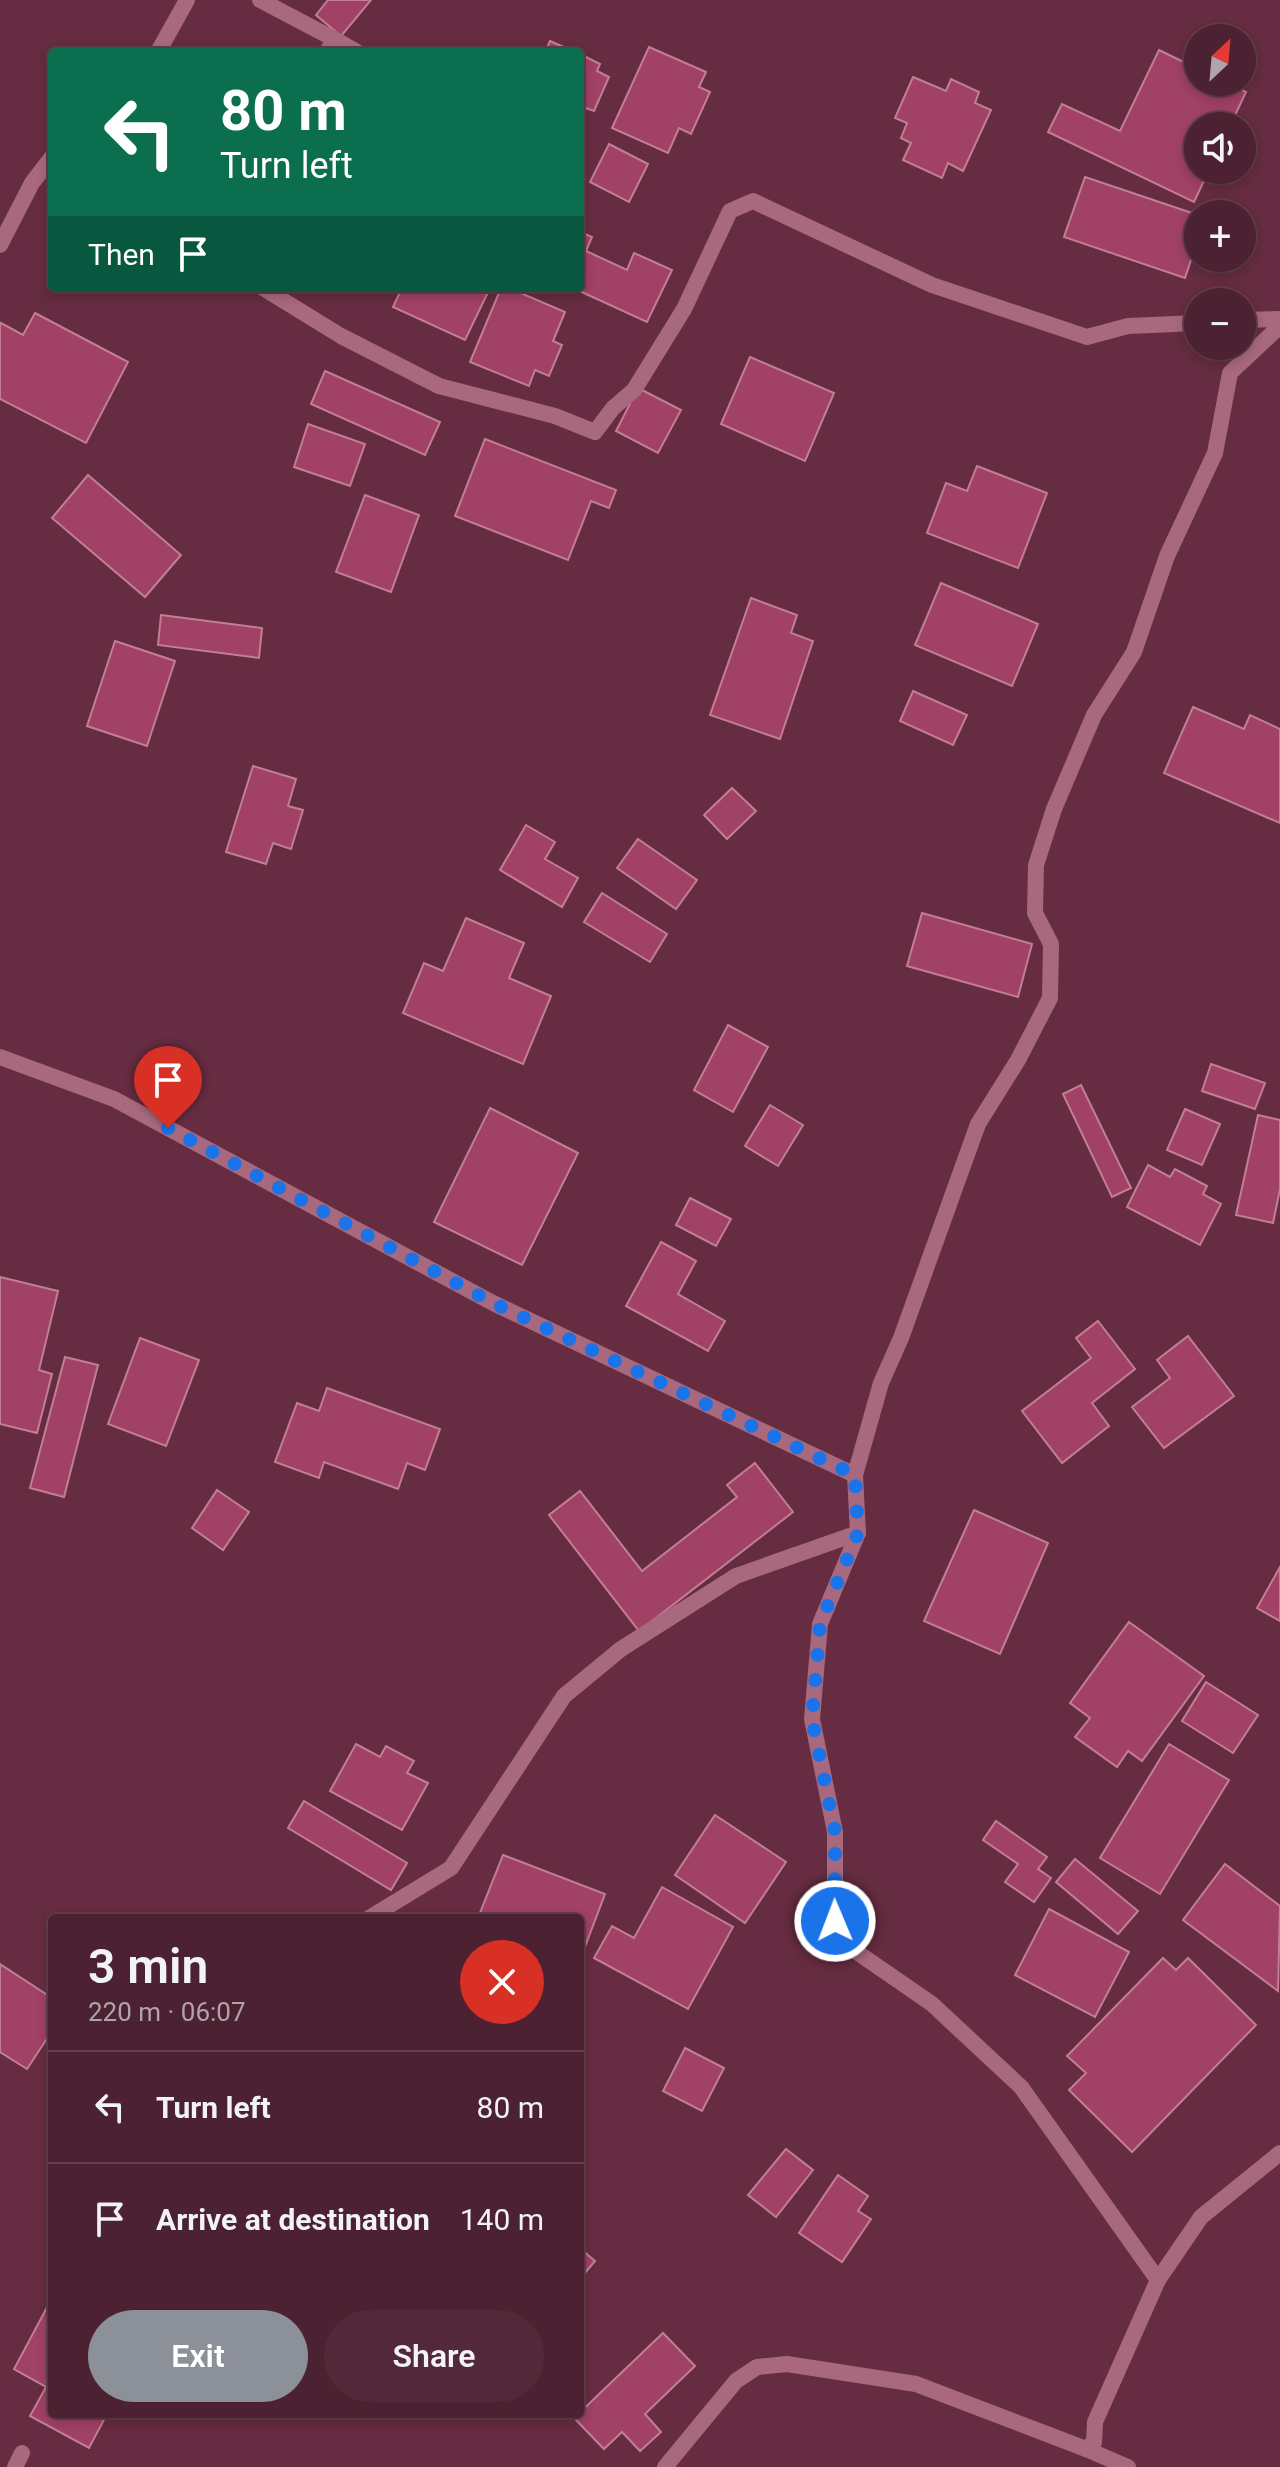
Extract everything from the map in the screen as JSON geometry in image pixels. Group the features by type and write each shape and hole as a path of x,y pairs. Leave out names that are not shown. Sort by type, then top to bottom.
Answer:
{"street":[{"path":"160,48 187,0"},
{"path":"260,0 331,46"},
{"path":"2,240 32,183 48,162"},
{"path":"270,292 341,336 439,386 555,416 595,432 613,408 634,390 684,309 730,211 753,201 932,285 1087,337 1128,326 1184,324"},
{"path":"1256,320 1280,319"},
{"path":"1158,2280 1021,2087 932,2004 848,1946 835,1921 835,1832 812,1719 820,1624 858,1533 855,1475 881,1383 901,1338 978,1124 1018,1060 1050,998 1051,944 1035,913 1035,901 1036,865 1054,809 1094,715 1134,652 1167,556 1215,453 1230,373 1280,326"},
{"path":"0,1057 114,1099 493,1303 855,1475"},
{"path":"376,1914 451,1868 564,1696 621,1649 736,1576 858,1533"},
{"path":"1086,2449 1094,2442 1095,2422 1158,2280 1201,2217 1280,2153"},
{"path":"665,2467 736,2381 757,2367 787,2364 916,2384 1128,2467"}],"building":[{"path":"328,0 371,0 341,36 316,15"},
{"path":"550,41 566,48 547,48"},
{"path":"649,47 706,72 699,87 710,92 691,134 679,128 668,153 612,128"},
{"path":"1159,50 1184,62 1184,96 1244,96 1237,112 1184,112 1184,184 1202,184 1195,200 1048,132 1062,104 1120,131"},
{"path":"584,56 600,64 597,71 609,77 594,111 584,107"},
{"path":"913,77 946,91 951,79 979,92 975,103 991,110 963,171 948,163 942,178 903,160 911,143 901,138 907,123 895,118"},
{"path":"609,144 648,164 629,202 590,182"},
{"path":"1085,177 1184,210 1184,272 1187,272 1185,278 1064,237"},
{"path":"584,234 592,237 586,251 627,270 634,253 672,270 647,322 582,292"},
{"path":"400,292 488,292 465,340 393,307"},
{"path":"499,292 518,292 565,312 553,341 562,345 549,376 535,370 529,386 470,362"},
{"path":"35,313 128,362 86,443 0,399 1,323 23,335"},
{"path":"750,357 834,393 805,461 721,424"},
{"path":"325,371 440,422 425,455 311,404"},
{"path":"638,388 681,410 658,453 616,431"},
{"path":"308,424 365,444 350,486 294,467"},
{"path":"485,439 616,490 609,508 591,501 568,560 455,516"},
{"path":"977,466 1047,493 1018,568 927,533 946,483 967,491"},
{"path":"88,475 181,555 145,597 52,518"},
{"path":"365,495 419,515 391,592 336,572"},
{"path":"941,583 1038,624 1012,686 915,645"},
{"path":"751,598 797,615 791,633 813,641 780,739 710,715"},
{"path":"161,615 262,628 259,658 158,645"},
{"path":"115,641 175,661 147,746 87,726"},
{"path":"913,691 967,715 953,745 900,721"},
{"path":"1193,707 1244,729 1250,715 1280,729 1280,823 1164,773"},
{"path":"253,766 296,779 288,806 303,810 291,849 273,843 266,864 226,852"},
{"path":"732,788 756,811 727,839 704,815"},
{"path":"526,825 555,842 545,859 578,878 562,907 500,870"},
{"path":"638,839 697,880 676,909 617,868"},
{"path":"602,893 667,934 650,962 584,922"},
{"path":"922,913 1032,944 1018,997 907,966"},
{"path":"466,918 524,943 509,978 551,996 523,1064 403,1013 424,963 443,971"},
{"path":"728,1025 768,1047 733,1112 694,1090"},
{"path":"1211,1064 1265,1083 1255,1109 1202,1091"},
{"path":"1081,1085 1131,1188 1112,1197 1063,1094"},
{"path":"770,1105 803,1125 778,1166 745,1146"},
{"path":"490,1108 578,1153 522,1265 434,1222"},
{"path":"1185,1109 1220,1124 1202,1165 1167,1150"},
{"path":"1258,1115 1280,1120 1280,1189 1273,1223 1236,1215"},
{"path":"1148,1165 1170,1177 1175,1169 1207,1186 1203,1194 1221,1204 1200,1245 1127,1207"},
{"path":"690,1198 731,1219 716,1246 676,1225"},
{"path":"661,1242 696,1261 678,1294 725,1321 708,1351 626,1306"},
{"path":"0,1277 58,1291 39,1370 52,1374 37,1433 0,1424"},
{"path":"1098,1321 1135,1369 1092,1403 1109,1426 1062,1463 1022,1411 1091,1358 1076,1338"},
{"path":"1188,1336 1234,1396 1164,1448 1132,1407 1170,1378 1157,1360"},
{"path":"140,1338 199,1360 166,1446 108,1424"},
{"path":"65,1357 98,1365 64,1497 30,1488"},
{"path":"327,1388 440,1429 425,1470 407,1463 398,1489 324,1462 319,1478 275,1462 297,1403 319,1411"},
{"path":"755,1463 793,1512 639,1631 549,1515 580,1491 642,1571 737,1497 727,1485"},
{"path":"217,1490 249,1512 223,1550 192,1528"},
{"path":"974,1510 1048,1543 1000,1654 924,1621"},
{"path":"1280,1567 1280,1621 1257,1608"},
{"path":"1129,1622 1204,1676 1142,1761 1128,1751 1117,1767 1075,1737 1090,1718 1070,1703"},
{"path":"1206,1682 1258,1715 1233,1753 1182,1721"},
{"path":"356,1744 380,1757 386,1746 414,1761 407,1773 428,1783 402,1830 330,1791"},
{"path":"1169,1744 1229,1780 1160,1894 1100,1858"},
{"path":"304,1801 407,1863 391,1890 288,1828"},
{"path":"715,1815 786,1862 745,1923 675,1875"},
{"path":"996,1821 1047,1857 1038,1869 1051,1878 1034,1902 1005,1882 1018,1864 983,1840"},
{"path":"503,1855 605,1894 584,1949 584,1914 480,1914"},
{"path":"1075,1859 1138,1911 1118,1934 1056,1882"},
{"path":"1225,1864 1280,1906 1278,1991 1183,1920"},
{"path":"662,1887 733,1927 688,2009 594,1958 612,1926 634,1938"},
{"path":"1049,1909 1129,1952 1095,2017 1015,1975"},
{"path":"1163,1958 1176,1970 1188,1958 1256,2025 1132,2152 1069,2090 1086,2073 1067,2056"},
{"path":"0,1964 48,1995 48,2037 27,2069 0,2052"},
{"path":"685,2048 724,2068 702,2111 663,2091"},
{"path":"786,2149 813,2170 776,2217 748,2195"},
{"path":"838,2175 868,2196 858,2211 871,2219 842,2262 799,2233"},
{"path":"584,2251 595,2261 584,2274"},
{"path":"48,2305 48,2418 105,2418 89,2448 30,2416 46,2387 14,2369"},
{"path":"663,2333 695,2366 645,2414 661,2432 640,2451 622,2432 604,2449 574,2418 584,2418 584,2408"}],"route":[{"path":"168,1128 493,1303 855,1475 858,1533 820,1624 812,1719 835,1832 835,1921"}]}
